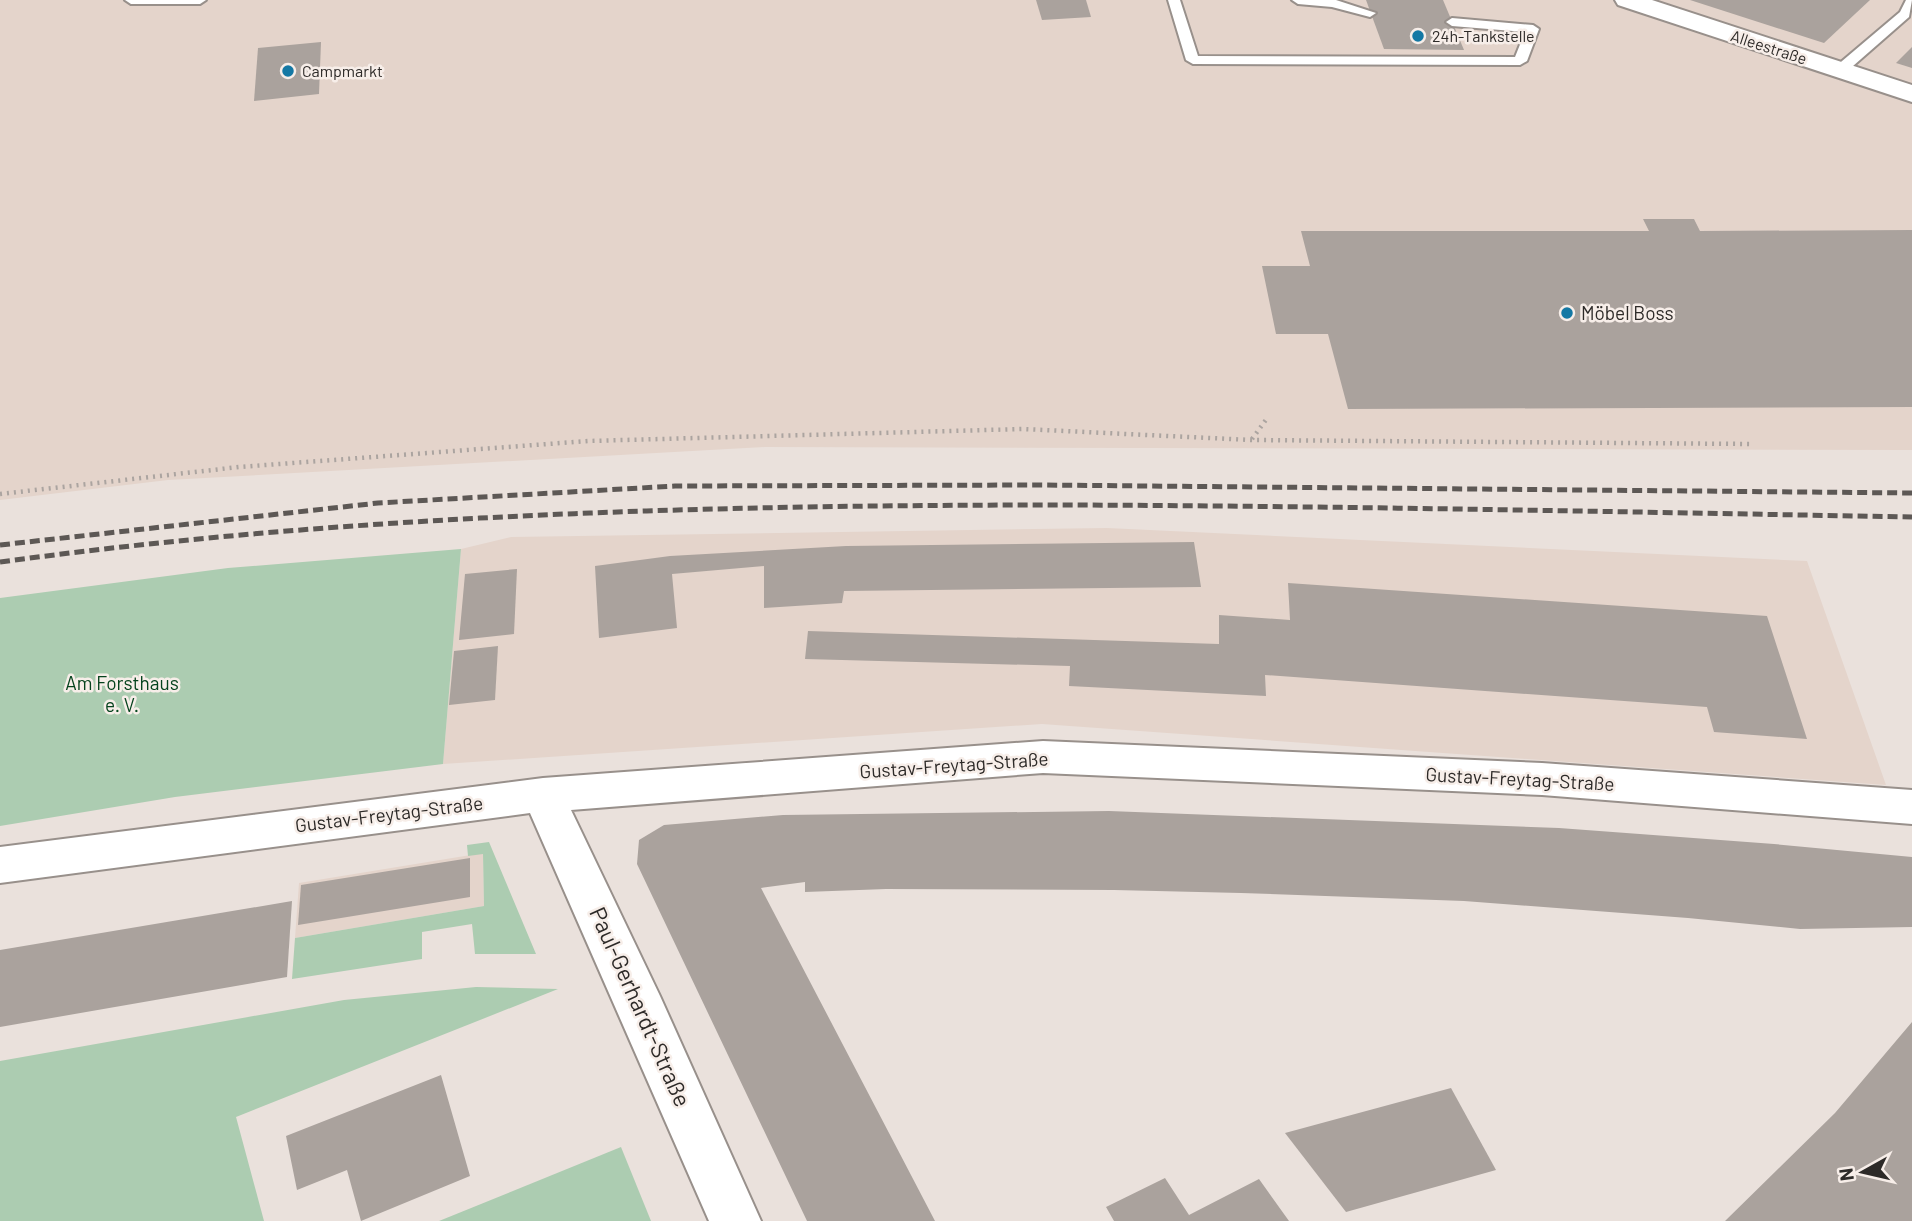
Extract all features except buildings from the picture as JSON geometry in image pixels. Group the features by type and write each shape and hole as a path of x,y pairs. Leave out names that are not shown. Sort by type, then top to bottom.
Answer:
{"street":[{"name":"Alleestraße","path":"1626,0 1912,94"},
{"name":"Gustav-Freytag-Straße","path":"0,865 543,795 1043,757 1542,779 1912,807"},
{"name":"Paul-Gerhardt-Straße","path":"543,795 735,1221"}],"lane":[{"path":"131,0 200,0"},
{"path":"1174,0 1193,60 1520,61 1533,29 1452,22"},
{"path":"1298,0 1333,3 1370,13"},
{"path":"1840,70 1905,14 1912,0"}],"path":[{"path":"1251,440 1268,417"},
{"path":"0,494 239,467 588,441 1023,429 1251,440 1751,444"}],"shaded area":[{"path":"0,0 1912,0 1912,450 765,447 168,480 0,500"},
{"path":"1107,528 1807,561 1886,785 1042,724 443,764 461,549 511,537"},
{"path":"483,853 484,906 295,938 299,883"}],"green space":[{"name":"Am Forsthaus e. V.","path":"461,549 443,764 175,797 0,826 0,598 228,568"},
{"path":"489,842 536,954 475,954 472,924 422,932 422,959 292,979 295,938 484,906 483,854 468,856 467,845"},
{"path":"476,987 558,989 236,1117 264,1221 0,1221 0,1061 344,1000"},
{"path":"621,1147 651,1221 439,1221"}],"railway":[{"path":"0,545 378,503 675,486 1039,485 1912,493"},
{"path":"0,562 266,533 399,523 665,510 1065,505 1912,517"}],"place":[{"name":"24h-Tankstelle","path":"1418,36"},
{"name":"Campmarkt","path":"288,71"},
{"name":"Möbel Boss","path":"1567,313"}]}
